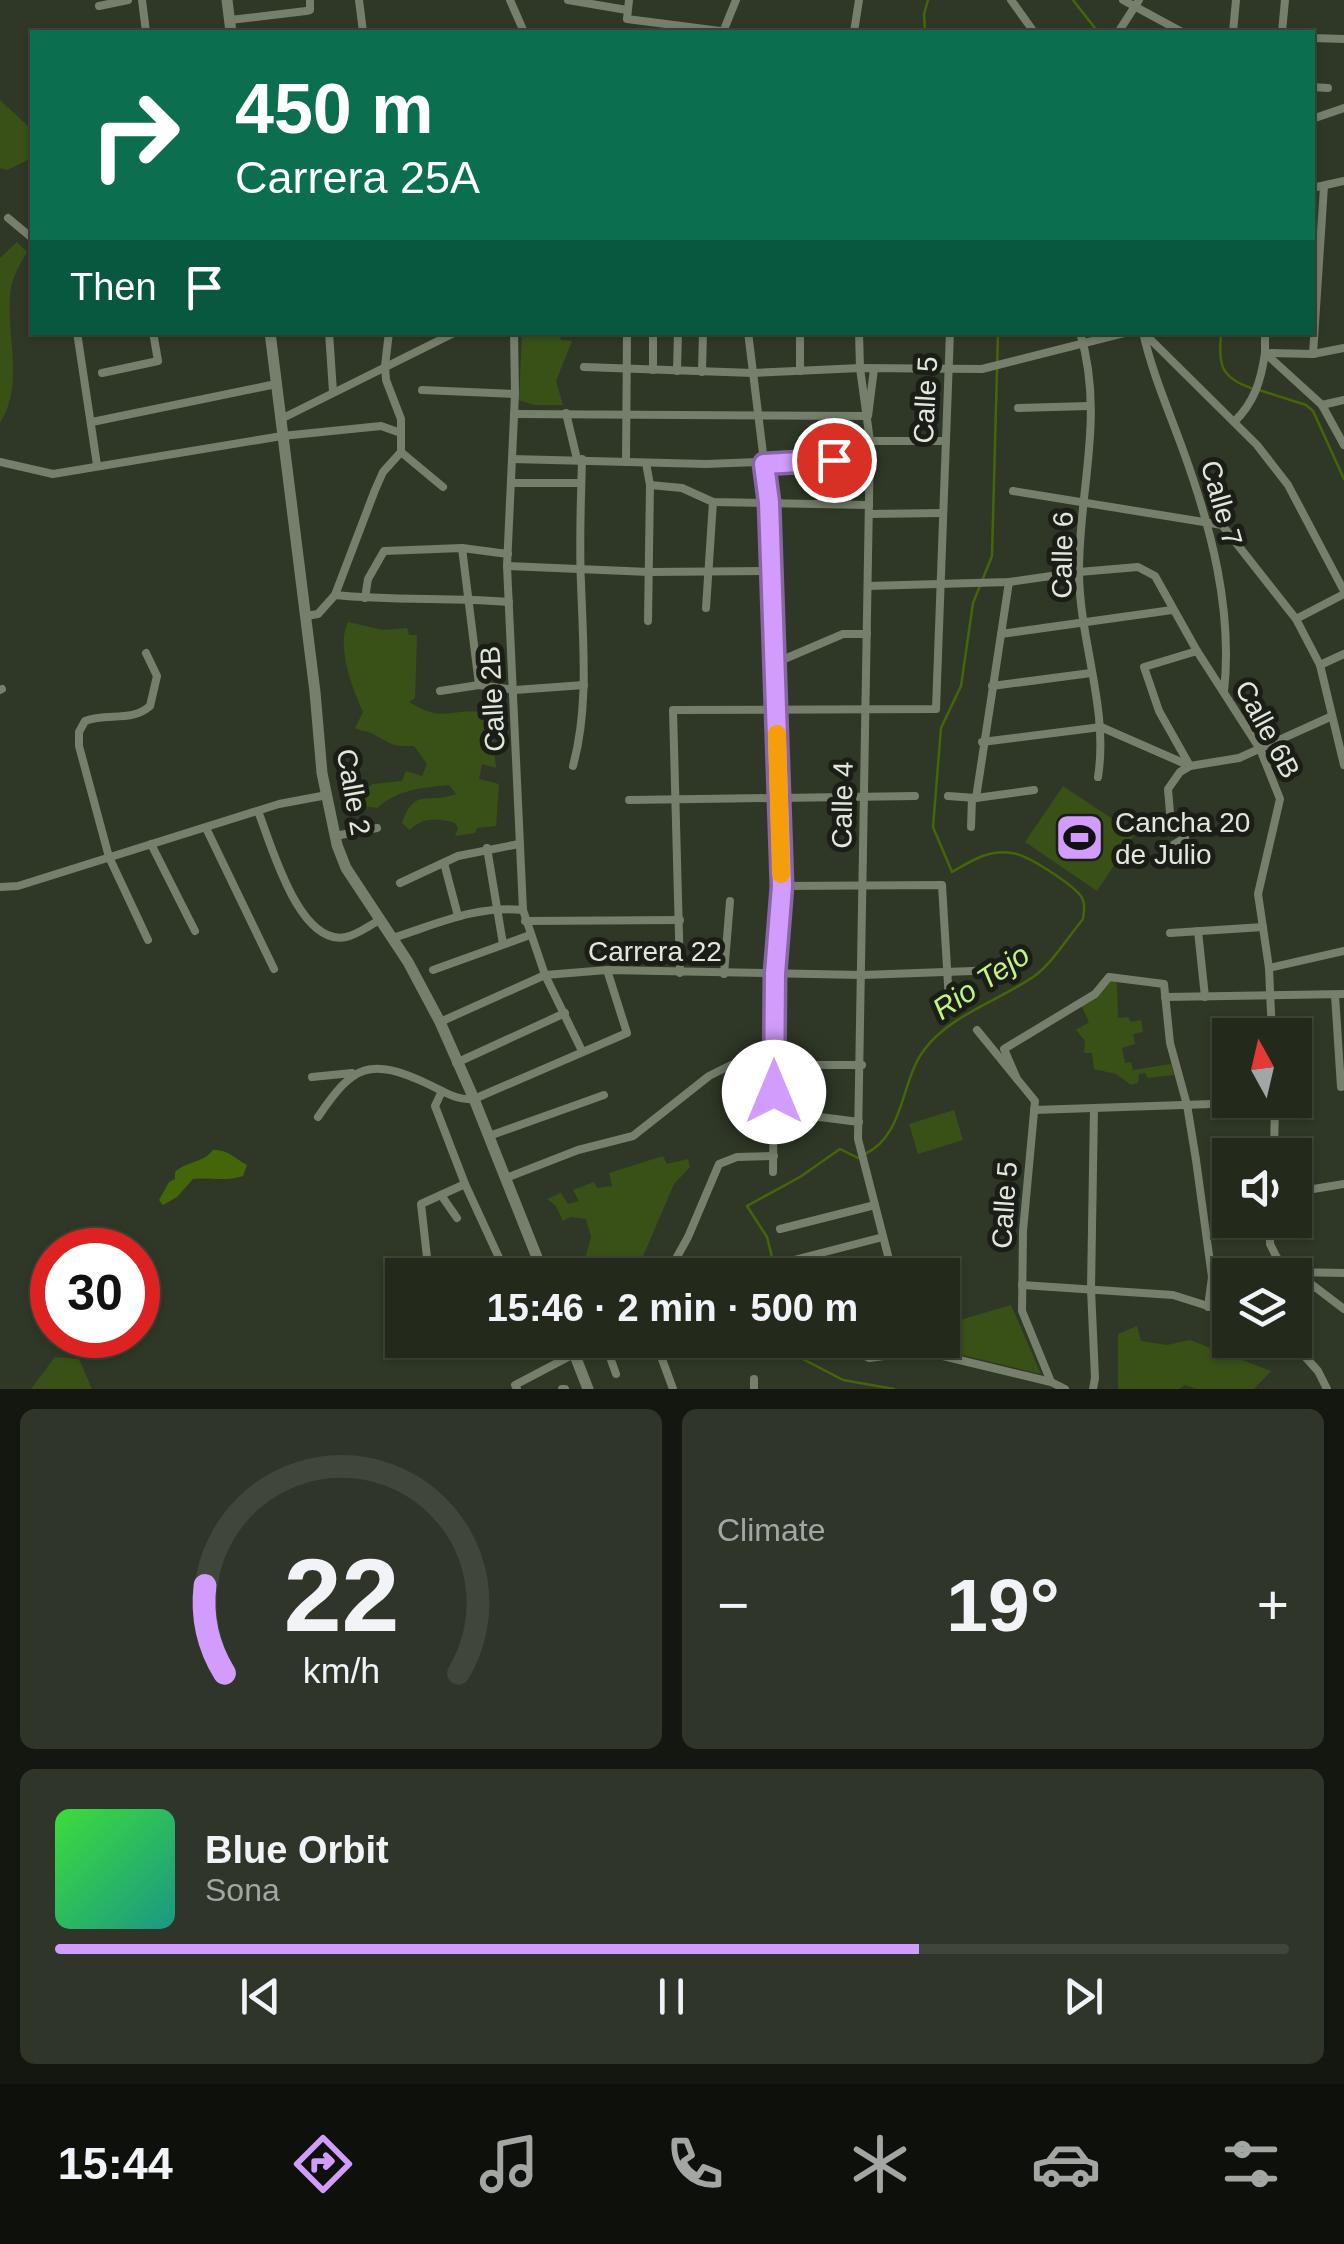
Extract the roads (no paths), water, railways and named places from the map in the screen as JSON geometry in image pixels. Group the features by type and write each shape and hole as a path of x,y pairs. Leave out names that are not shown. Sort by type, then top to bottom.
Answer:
{"street":[{"path":"99,6 128,0"},
{"path":"142,0 146,30"},
{"path":"228,0 231,26 310,5"},
{"path":"359,0 363,30"},
{"path":"510,0 523,30"},
{"path":"568,0 716,30"},
{"path":"726,30 736,0"},
{"path":"854,30 859,0"},
{"path":"1010,0 1032,30"},
{"path":"1123,0 1137,3 1179,30"},
{"path":"1233,30 1236,0"},
{"path":"1282,30 1285,0"},
{"path":"1122,30 1137,3"},
{"path":"1315,38 1344,39"},
{"path":"1315,88 1328,88"},
{"path":"1315,117 1344,108"},
{"path":"1315,188 1344,181"},
{"path":"1315,323 1324,186"},
{"path":"8,218 30,236"},
{"path":"78,335 97,465"},
{"path":"102,373 158,360 154,335"},
{"name":"Calle 2","path":"270,335 335,836 346,868 393,938 440,1022 537,1258"},
{"path":"329,335 334,392"},
{"path":"389,335 386,380 400,419 400,452 443,488"},
{"path":"280,419 450,335"},
{"name":"Calle 2B","path":"514,335 507,566 523,910 545,975 582,1051"},
{"path":"626,462 627,335"},
{"path":"653,335 653,370"},
{"path":"677,371 678,335"},
{"path":"702,372 703,335"},
{"path":"748,335 769,502 782,886 775,974 773,1172"},
{"path":"800,335 800,371"},
{"name":"Calle 4","path":"860,335 870,458 858,1139 888,1258"},
{"name":"Calle 5","path":"867,710 936,710 950,335"},
{"name":"Calle 6","path":"1081,335 1090,378 1092,450 1079,572 1090,673 1101,727 1098,778"},
{"path":"584,367 753,373 860,368 982,369 1117,335"},
{"name":"Calle 7","path":"1145,335 1149,361 1207,523 1226,626 1224,692"},
{"path":"1146,335 1257,444 1288,485 1343,587 1296,619"},
{"path":"1234,422 1252,402 1261,377 1266,335"},
{"path":"1313,354 1314,335"},
{"path":"1264,354 1313,354 1344,348"},
{"path":"1264,354 1322,405 1344,445"},
{"path":"514,414 868,416 874,368"},
{"path":"92,422 276,384"},
{"path":"422,390 515,394"},
{"path":"1322,405 1344,400"},
{"path":"1018,408 1090,406"},
{"path":"566,413 581,482 584,685 580,742 574,766"},
{"path":"0,462 53,474 282,436 381,426 398,432"},
{"path":"870,442 946,440"},
{"path":"306,616 318,614 335,595 383,472 400,452"},
{"path":"512,459 764,464 870,458"},
{"path":"646,464 650,485 648,621"},
{"path":"512,483 581,482"},
{"path":"650,485 682,488 713,502 942,512"},
{"path":"1013,491 1222,525 1296,619 1320,665 1344,765"},
{"path":"706,608 713,502"},
{"path":"366,598 368,578 384,551 462,548 508,554"},
{"path":"462,548 479,684"},
{"path":"507,566 649,572 772,571"},
{"name":"Calle 6B","path":"1079,572 1138,568 1154,576 1260,750 1280,798 1258,894 1263,927"},
{"path":"868,586 994,583 1079,572"},
{"path":"971,827 1009,582"},
{"path":"335,595 509,602"},
{"path":"1001,634 1172,610"},
{"path":"774,662 842,634 868,634"},
{"path":"1190,766 1159,711 1144,667 1197,651"},
{"path":"146,652 157,676 150,706 128,717 97,716 85,720 79,746 110,857 148,940"},
{"path":"1320,665 1344,654"},
{"path":"992,686 1090,673"},
{"path":"440,691 479,684 515,690 584,685"},
{"path":"680,973 673,710 867,710"},
{"path":"1173,845 1185,838 1170,812 1168,789 1180,772 1190,766 1239,758 1330,717"},
{"path":"982,742 1101,727 1190,766"},
{"path":"948,796 974,798 1034,790"},
{"path":"0,887 18,886 258,811 327,795"},
{"path":"629,800 915,796"},
{"path":"258,811 290,894 321,932 328,937 347,938 380,920"},
{"path":"206,828 274,969"},
{"path":"335,836 377,828"},
{"path":"151,844 195,931"},
{"path":"400,883 487,848 519,844"},
{"path":"487,848 503,944"},
{"path":"444,863 458,916"},
{"path":"782,886 942,885 949,1002"},
{"path":"724,974 730,900"},
{"path":"393,938 496,907 523,910"},
{"path":"525,922 680,920"},
{"path":"1170,933 1263,927 1270,968 1271,1018"},
{"path":"1198,931 1205,997"},
{"path":"433,970 530,935"},
{"path":"1270,968 1344,951"},
{"path":"312,1077 384,1070 419,1080 463,1100 474,1099 627,1033 607,970"},
{"name":"Carrera 22","path":"440,1022 545,975 607,970 862,975 1000,970"},
{"path":"1018,1079 1004,1049 1095,994 1109,977 1164,984 1170,1042 1186,1105 1212,1276 1208,1307"},
{"path":"1165,997 1339,995 1341,1087"},
{"path":"456,1063 564,1013"},
{"path":"976,1030 1035,1101 1034,1110 1212,1104"},
{"path":"506,1178 578,1150 633,1136 710,1076 731,1065 862,1065"},
{"path":"318,1117 337,1089 354,1073"},
{"path":"442,1092 435,1106 499,1258"},
{"path":"489,1136 604,1095"},
{"path":"1092,1389 1094,1108"},
{"name":"Calle 5","path":"1034,1110 1022,1312 1051,1382"},
{"path":"774,1121 820,1117 859,1122"},
{"path":"677,1258 719,1164 737,1157 774,1156"},
{"path":"428,1258 421,1204 465,1184"},
{"path":"1312,1189 1344,1184"},
{"path":"441,1195 457,1218"},
{"path":"780,1229 875,1205"},
{"path":"801,1258 883,1236"},
{"path":"1312,1272 1344,1273"},
{"path":"1022,1286 1173,1295 1212,1308"},
{"path":"1312,1287 1344,1309"},
{"path":"518,1389 515,1385 566,1358"},
{"path":"576,1358 588,1389"},
{"path":"612,1358 616,1374"},
{"path":"662,1358 673,1389"},
{"path":"951,1358 1051,1382 1065,1389"},
{"path":"1306,1358 1326,1389"}],"waterway":[{"name":"Rio Tejo","path":"925,30 928,0"},
{"path":"1073,0 1096,30"},
{"name":"Rio Tejo","path":"865,1154 888,1134 916,1063 935,1038 961,1018 1040,972 1083,919 1080,895 1048,870 1019,855 988,854 952,872 933,827 941,728 961,686 973,603 992,556 998,335"},
{"path":"1221,335 1223,368 1233,379 1251,388"},
{"path":"1259,390 1306,405 1313,411 1344,479"},
{"name":"Rio Tejo","path":"772,1258 767,1237 747,1206 840,1149 858,1158"},
{"name":"Rio Tejo","path":"801,1358 843,1380 894,1389"}],"place":[{"name":"Cancha 20 de Julio","path":"1080,838"}]}
